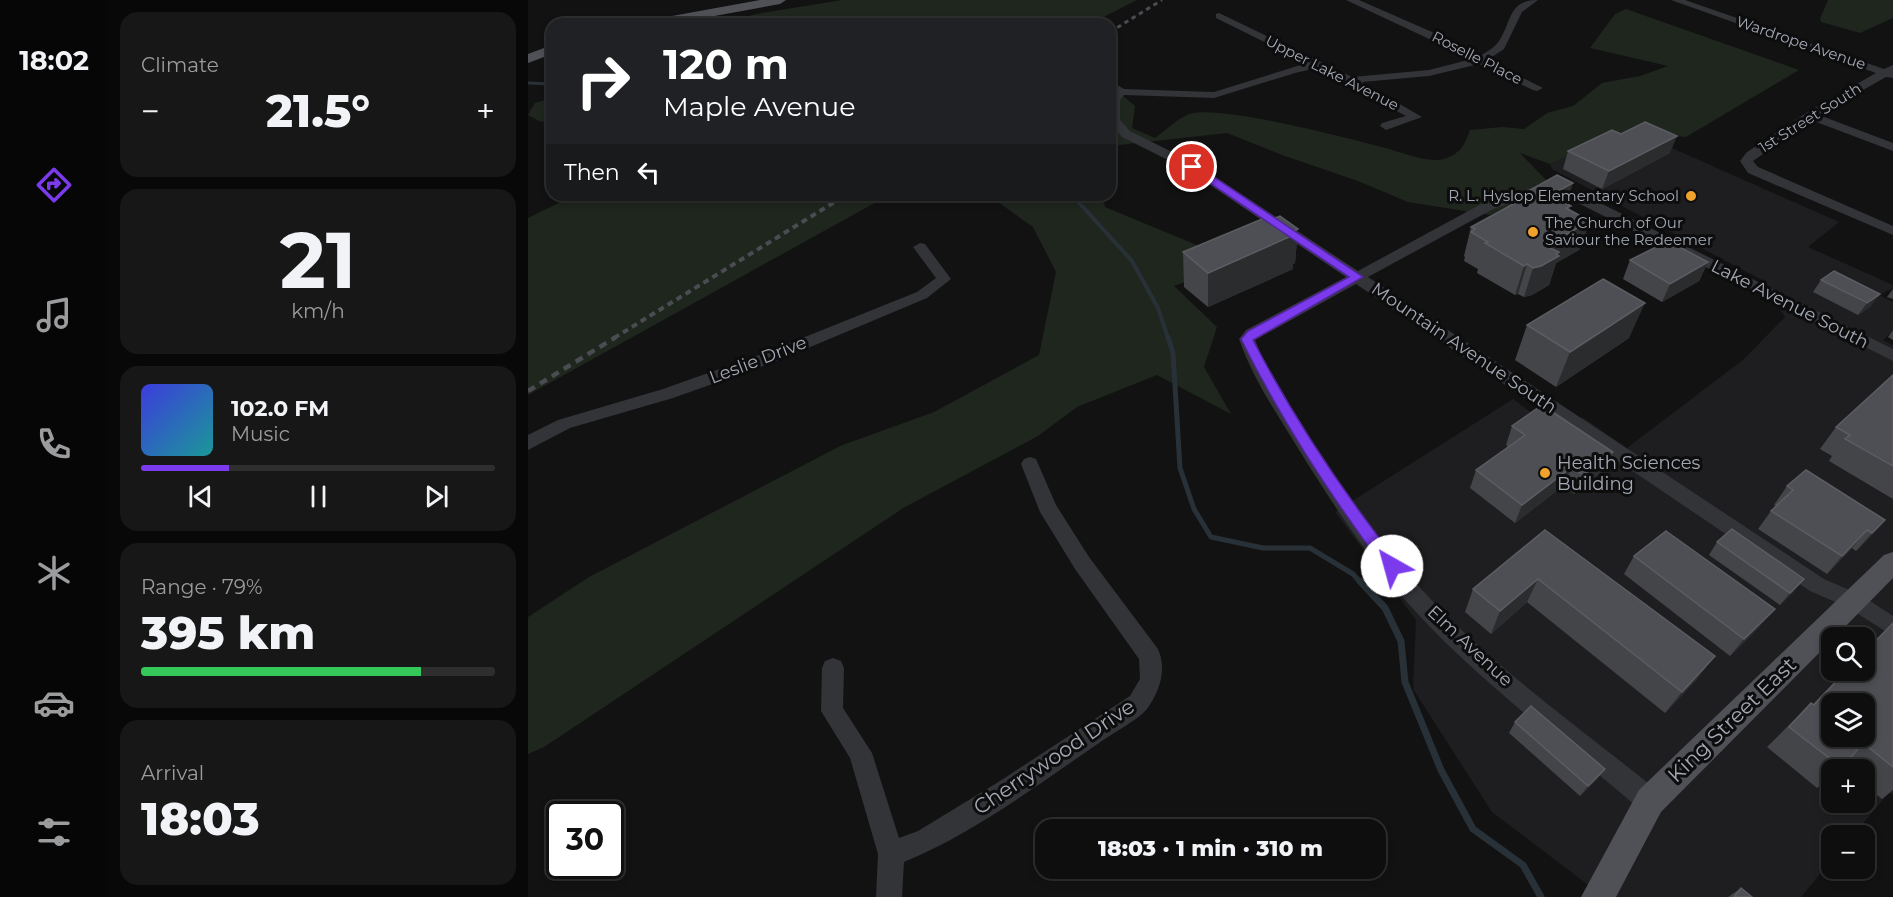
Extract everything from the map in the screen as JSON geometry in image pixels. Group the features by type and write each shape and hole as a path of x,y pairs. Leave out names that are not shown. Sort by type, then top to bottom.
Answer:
{"main road":[{"path":"682,18 780,0"},
{"path":"528,59 546,52"},
{"name":"King Street East","path":"1598,897 1650,801 1893,562"}],"street":[{"name":"Roselle Place","path":"1351,0 1481,58 1490,67 1537,88"},
{"name":"Wardrope Avenue","path":"1676,0 1891,72"},
{"path":"1350,80 1421,74 1467,65 1501,46 1513,18 1524,1"},
{"name":"Upper Lake Avenue","path":"1219,16 1350,80 1416,117 1386,126"},
{"path":"1116,88 1190,96 1215,95 1286,71 1317,65"},
{"name":"1st Street South","path":"1891,72 1810,115 1751,155 1746,161 1753,170 1893,231"},
{"path":"1810,115 1893,147"},
{"name":"Mountain Avenue South","path":"1116,123 1119,128 1144,144 1192,167 1817,585 1854,601 1893,627"},
{"name":"Lake Avenue South","path":"1357,277 1488,206 1535,191 1558,191 1573,195 1893,356"},
{"name":"Leslie Drive","path":"528,442 564,424 698,383 771,357 897,304 916,299 935,289 944,279 920,247"},
{"name":"Elm Avenue","path":"1357,277 1252,334 1247,339 1275,395 1308,451 1404,582 1460,641 1650,801"},
{"name":"Cherrywood Drive","path":"891,854 927,840 1008,790 1138,703 1151,680 1150,656 1082,563 1047,507 1030,464"},
{"path":"833,668 832,711 860,753 891,854 890,897"}],"shaded area":[{"path":"842,0 1137,0 1102,18 742,18"},
{"path":"1828,0 1893,0 1893,18 1860,33 1821,22 1820,19"},
{"path":"1626,9 1799,70 1686,137 1625,132 1550,164 1520,153 1551,185 1490,215 1408,202 1358,181 1227,133 1116,145 1116,90 1135,106 1132,128 1155,138 1185,116 1205,112 1255,118 1316,131 1423,159 1444,159 1461,148 1470,130 1502,127 1524,129 1547,113 1573,106 1602,83 1640,76 1668,66 1590,48 1615,14"},
{"path":"546,100 546,122 528,115 535,103"},
{"path":"1625,132 1638,133 1839,222 1808,247 1893,285 1893,288 1879,295 1893,302 1893,330 1883,340 1893,345 1893,795 1889,793 1875,809 1875,759 1821,759 1821,813 1872,813 1862,825 1821,825 1821,873 1801,897 1604,897 1492,812 1413,689 1416,620 1335,512 1513,399 1559,433 1582,417 1627,448 1744,359 1785,317 1762,280 1552,169 1550,164"},
{"path":"563,201 878,201 528,395 528,218"},
{"path":"996,201 1104,201 1105,207 1216,253 1210,273 1174,286 1217,327 1204,367 1231,414 1157,375 1077,407 1038,436 905,507 544,747 528,754 528,617 589,577 840,446 934,412 1039,355 1056,272 1033,227"}],"building":[{"path":"1645,122 1677,136 1609,171 1568,151 1612,130 1621,134"},
{"path":"1557,175 1573,183 1556,192 1560,194 1554,197 1571,206 1566,208 1590,221 1546,246 1559,252 1556,254 1559,256 1541,266 1533,268 1527,264 1524,266 1471,232 1475,229 1471,227 1515,203 1513,202 1522,197 1519,196"},
{"path":"1269,216 1273,219 1280,216 1298,229 1292,232 1296,234 1208,273 1183,252"},
{"path":"1668,241 1708,262 1670,284 1630,260"},
{"path":"1834,271 1880,294 1867,303 1821,280"},
{"path":"1603,279 1645,303 1570,352 1527,325"},
{"path":"1893,375 1893,466 1845,439 1850,435 1836,427"},
{"name":"Health Sciences Building","path":"1542,405 1613,452 1583,475 1572,467 1522,505 1476,470 1525,435 1512,426"},
{"path":"1806,470 1885,520 1872,533 1867,530 1842,556 1771,511 1793,490 1787,486"},
{"path":"1732,529 1804,579 1790,593 1717,542"},
{"path":"1545,530 1715,656 1682,692 1538,579 1500,611 1473,589"},
{"path":"1666,531 1775,609 1744,639 1634,556"},
{"path":"1893,623 1893,767 1868,747 1875,747 1875,693 1825,693 1837,681 1875,681 1875,642"},
{"path":"1821,698 1821,747 1860,747 1850,759 1830,759 1789,727 1811,703 1814,705"},
{"path":"1531,706 1605,769 1588,786 1515,722"},
{"path":"1741,888 1752,897 1734,897"}],"waterway":[{"path":"528,83 546,84"},
{"path":"1077,201 1132,261 1158,308 1168,338"},
{"path":"1168,337 1173,353 1180,468 1194,509 1211,537 1263,548 1310,548 1353,574 1361,583"},
{"path":"1360,581 1385,608 1401,641 1405,682 1441,770 1473,829 1523,865 1541,897"}],"railway":[{"path":"1116,28 1162,0"},
{"path":"614,338 836,201"},
{"path":"528,391 616,337"}],"place":[{"name":"R. L. Hyslop Elementary School","path":"1691,196"},
{"name":"The Church of Our Saviour the Redeemer","path":"1533,232"},
{"name":"Health Sciences Building","path":"1545,473"}],"route":[{"path":"1192,167 1357,277 1252,334 1247,339 1275,395 1308,451 1392,566"}]}
